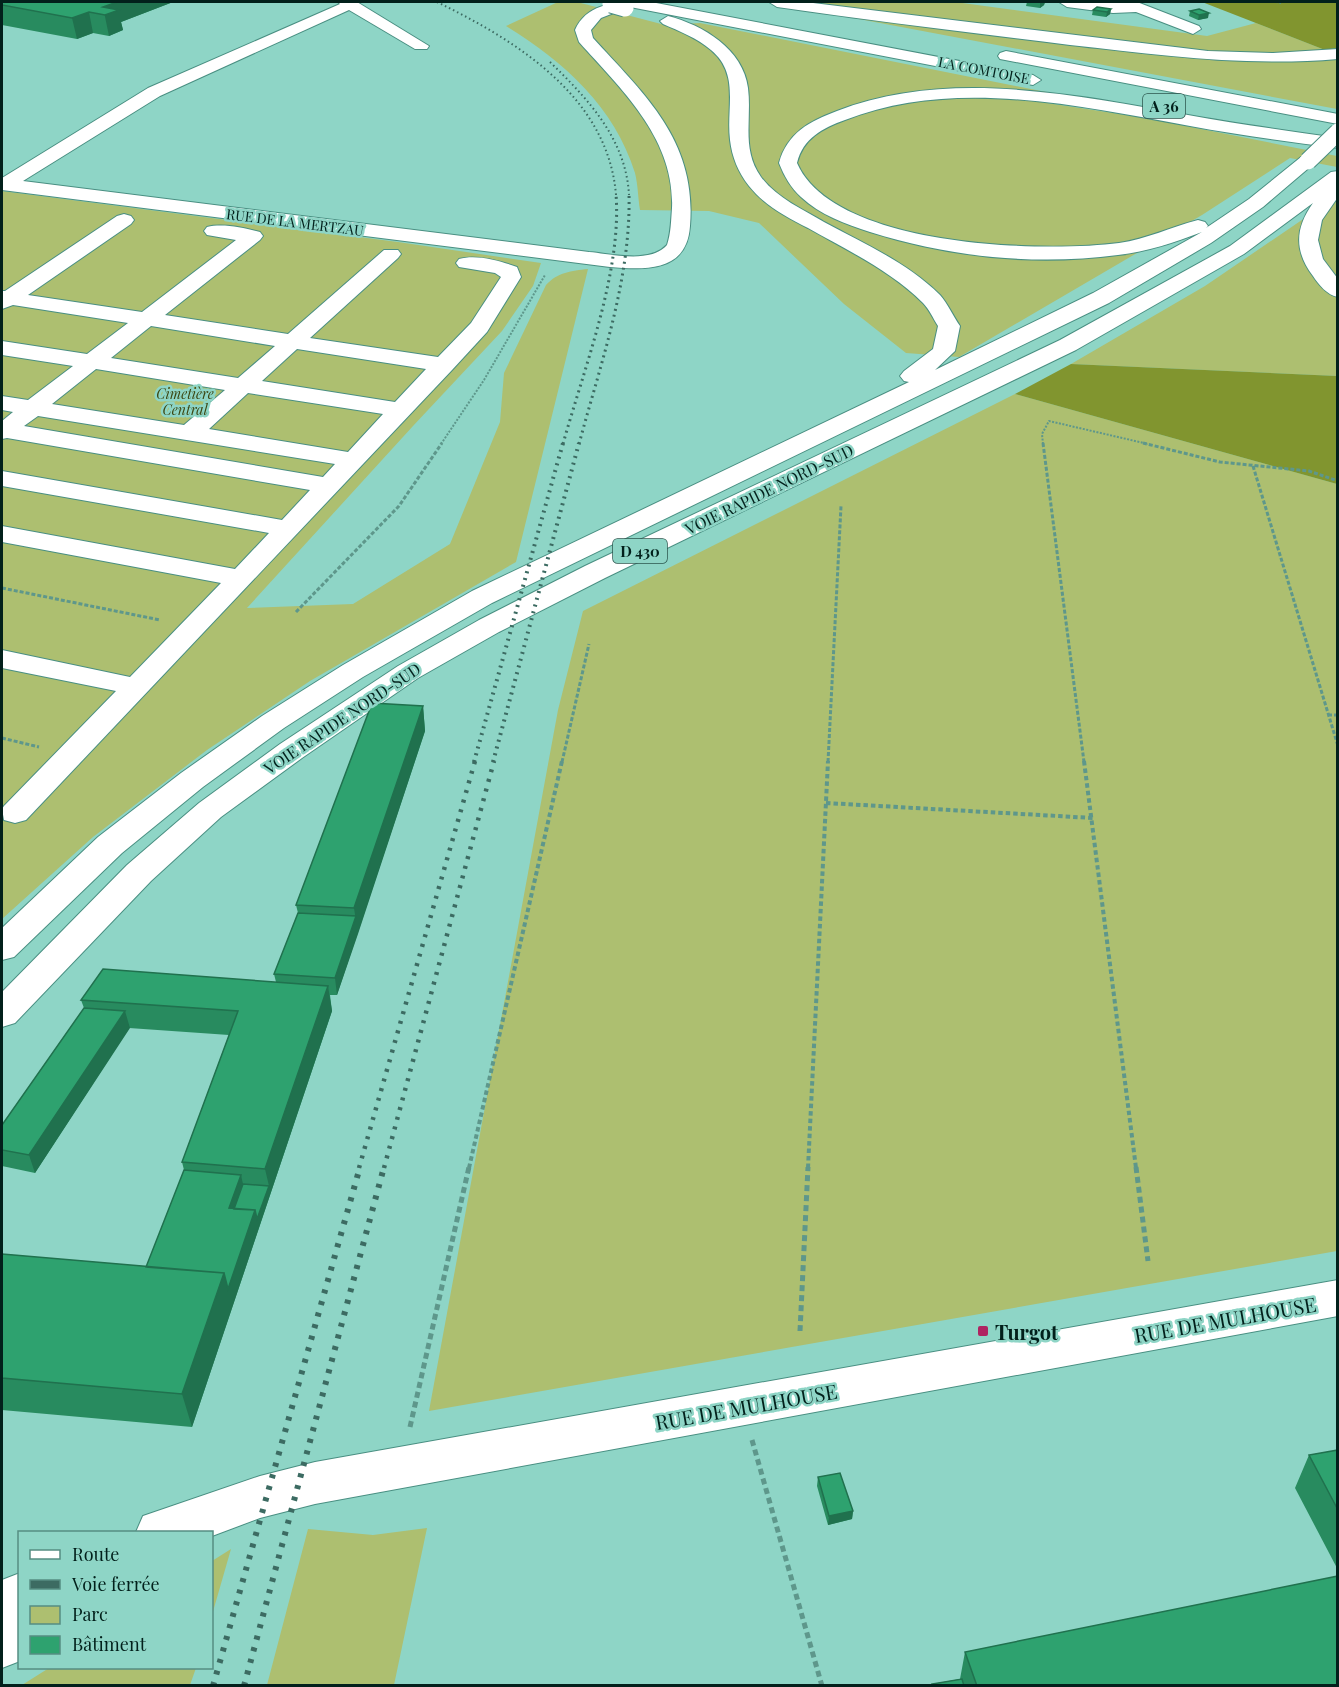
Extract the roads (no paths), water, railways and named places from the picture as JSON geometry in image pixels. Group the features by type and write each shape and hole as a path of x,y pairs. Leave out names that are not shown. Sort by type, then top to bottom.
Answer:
{"main road":[{"path":"1067,2 1113,8 1131,4 1193,29"},
{"path":"3,190 154,92 348,3 421,46"},
{"path":"622,3 690,30 722,51 739,77 740,150 745,167 755,182 771,198 794,215 912,280 930,295 942,310 948,326 948,342 941,356 933,364 866,399 787,451"},
{"name":"RUE DE LA MERTZAU","path":"3,190 589,258 637,262 657,260 670,253 678,242 682,198 680,180 671,149 646,108 583,35 584,26 591,18 622,3"},
{"name":"LA COMTOISE","path":"622,3 1338,142"},
{"path":"773,7 879,32"},
{"path":"773,7 874,16 1184,54 1270,58 1338,54"},
{"name":"LA COMTOISE","path":"994,54 1338,119"},
{"path":"1041,62 1338,114"},
{"path":"1308,161 1182,234 1119,248 1044,253 957,247 899,236 873,228 850,219 815,200 796,181 788,162 795,144 817,126 834,117 883,102 947,94 1018,95 1067,99 1338,142"},
{"name":"VOIE RAPIDE NORD-SUD","path":"2,948 110,845 192,780 273,722 343,677 482,597 1031,333 1157,267 1256,203 1308,161 1338,132"},
{"name":"VOIE RAPIDE NORD-SUD","path":"2,1014 139,873 210,810 300,744 408,672 489,626 595,573 1095,331 1237,250 1338,176"},
{"path":"1338,183 1312,220 1307,243 1317,270 1338,291"},
{"path":"3,190 147,223"},
{"path":"4,300 124,219"},
{"path":"2,431 273,220"},
{"path":"6,817 137,687 401,411 479,327 511,277 510,271 498,267 194,229"},
{"path":"190,434 391,254"},
{"path":"4,300 444,364"},
{"path":"2,348 401,411"},
{"path":"2,403 354,460"},
{"path":"2,431 330,486"},
{"path":"2,478 288,529"},
{"path":"2,534 242,578"},
{"path":"2,659 137,687"},
{"name":"RUE DE MULHOUSE","path":"166,1531 271,1494 315,1483 1338,1298"},
{"path":"2,1604 18,1597"},
{"path":"2,1644 18,1627"}],"railway":[{"path":"437,2 467,17 527,54 577,101 596,129 609,160 616,195"},
{"path":"550,62 603,121 621,156 629,195"},
{"path":"563,444 600,320 613,255 616,195"},
{"path":"579,444 620,289 628,226 629,195"},
{"path":"474,762 563,443"},
{"path":"493,762 579,443"},
{"path":"359,1168 475,761"},
{"path":"384,1168 494,761"},
{"path":"213,1686 360,1167"},
{"path":"244,1686 384,1167"}],"place":[{"name":"Turgot","path":"983,1331"}],"park label":[{"name":"Cimetière Central","path":"185,402"}]}
